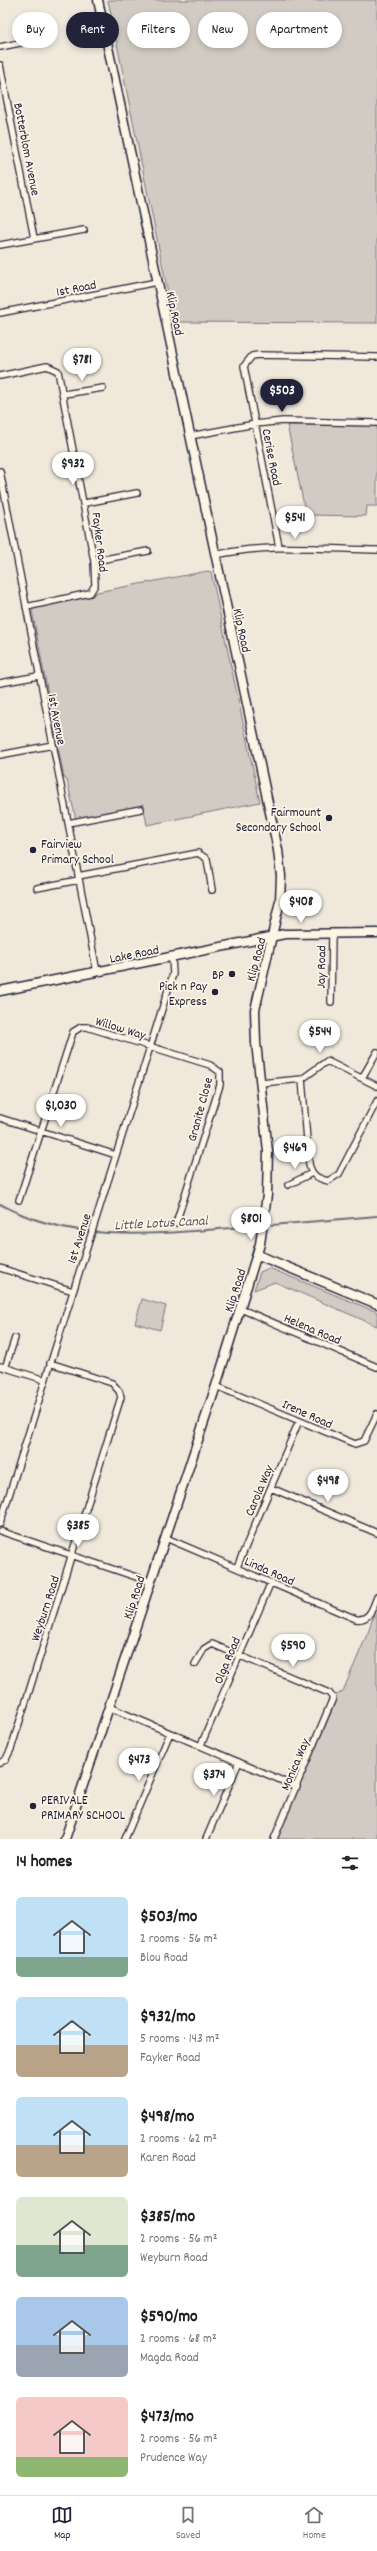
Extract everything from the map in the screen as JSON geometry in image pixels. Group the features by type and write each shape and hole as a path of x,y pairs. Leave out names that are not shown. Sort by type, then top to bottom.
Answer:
{"street":[{"name":"Klip Road","path":"65,1839 166,1538 258,1255 265,1217 268,1152 256,1042 255,1010 273,936 281,893 280,865 98,0"},
{"path":"0,47 12,45"},
{"name":"Botterblom Avenue","path":"0,65 34,238"},
{"path":"0,244 84,230"},
{"name":"1st Road","path":"0,313 157,282"},
{"name":"Cerise Road","path":"279,547 244,366 252,356 377,357"},
{"name":"Fayker Road","path":"0,376 52,366 58,371 64,394 85,503 94,561 95,585 90,593 26,607"},
{"path":"64,394 103,388"},
{"path":"190,436 255,424 283,421 377,424"},
{"name":"1st Avenue","path":"0,470 38,676 53,745 97,972"},
{"path":"85,503 137,493"},
{"path":"216,555 251,549 279,547 377,550"},
{"path":"94,561 148,551"},
{"path":"0,683 38,676"},
{"path":"0,755 53,745"},
{"path":"68,823 141,809"},
{"path":"37,888 78,878 200,854 207,859 212,890"},
{"name":"Lake Road","path":"0,991 172,958 273,936 332,933 377,933"},
{"name":"Jay Road","path":"331,1002 332,933"},
{"name":"1st Avenue","path":"0,1524 173,974 172,958"},
{"name":"Willow Way","path":"19,1200 70,1039 77,1028 87,1027 149,1047"},
{"name":"Granite Close","path":"149,1047 210,1065 220,1072 221,1078 176,1223"},
{"path":"362,1078 377,1052"},
{"path":"261,1084 302,1079 327,1061 377,1086"},
{"path":"302,1079 312,1173 320,1179 328,1181 334,1179 377,1101"},
{"path":"0,1118 116,1155"},
{"path":"288,1185 312,1173"},
{"path":"258,1255 377,1304"},
{"path":"0,1268 73,1291"},
{"name":"Helena Road","path":"241,1309 377,1367"},
{"path":"15,1338 3,1367 45,1380"},
{"name":"Weyburn Road","path":"0,1763 6,1759 11,1749 121,1394 112,1383 50,1363"},
{"name":"Irene Road","path":"216,1386 355,1444 360,1444 367,1437 377,1414"},
{"name":"Carola Way","path":"237,1567 299,1421"},
{"path":"271,1488 377,1533"},
{"path":"0,1531 151,1582"},
{"name":"Linda Road","path":"166,1538 356,1619 366,1618 377,1597"},
{"name":"Olga Road","path":"201,1745 271,1582"},
{"path":"195,1664 204,1649 212,1644 240,1654"},
{"name":"Monica Way","path":"240,1654 328,1693 333,1697 333,1701 274,1839"},
{"path":"109,1707 201,1745 296,1787"},
{"path":"125,1839 170,1732"},
{"path":"206,1839 239,1762"}],"shaded area":[{"path":"108,0 377,0 377,323 174,322 118,48 119,12 110,12"},
{"path":"287,425 377,426 377,506 367,506 366,516 306,515"},
{"path":"208,571 211,572 260,802 147,825 143,804 133,809 76,820 67,780 64,778 32,610 36,607 92,596 97,592"},
{"path":"269,1268 377,1312 377,1326 275,1282 254,1290 260,1272"},
{"path":"142,1299 166,1306 160,1330 135,1323"},
{"path":"377,1604 377,1839 277,1839 334,1705 334,1696 343,1691 369,1630"}],"waterway":[{"name":"Little Lotus Canal","path":"0,1204 30,1218 62,1227 93,1232 125,1234 158,1233 256,1226"},
{"name":"Little Lotus Canal","path":"272,1225 377,1216"}],"place":[{"name":"Fairmount Secondary School","path":"329,818"},
{"name":"Fairview Primary School","path":"33,850"},
{"name":"BP","path":"232,974"},
{"name":"Pick n Pay Express","path":"215,992"},
{"name":"PERIVALE PRIMARY SCHOOL","path":"33,1806"}]}
